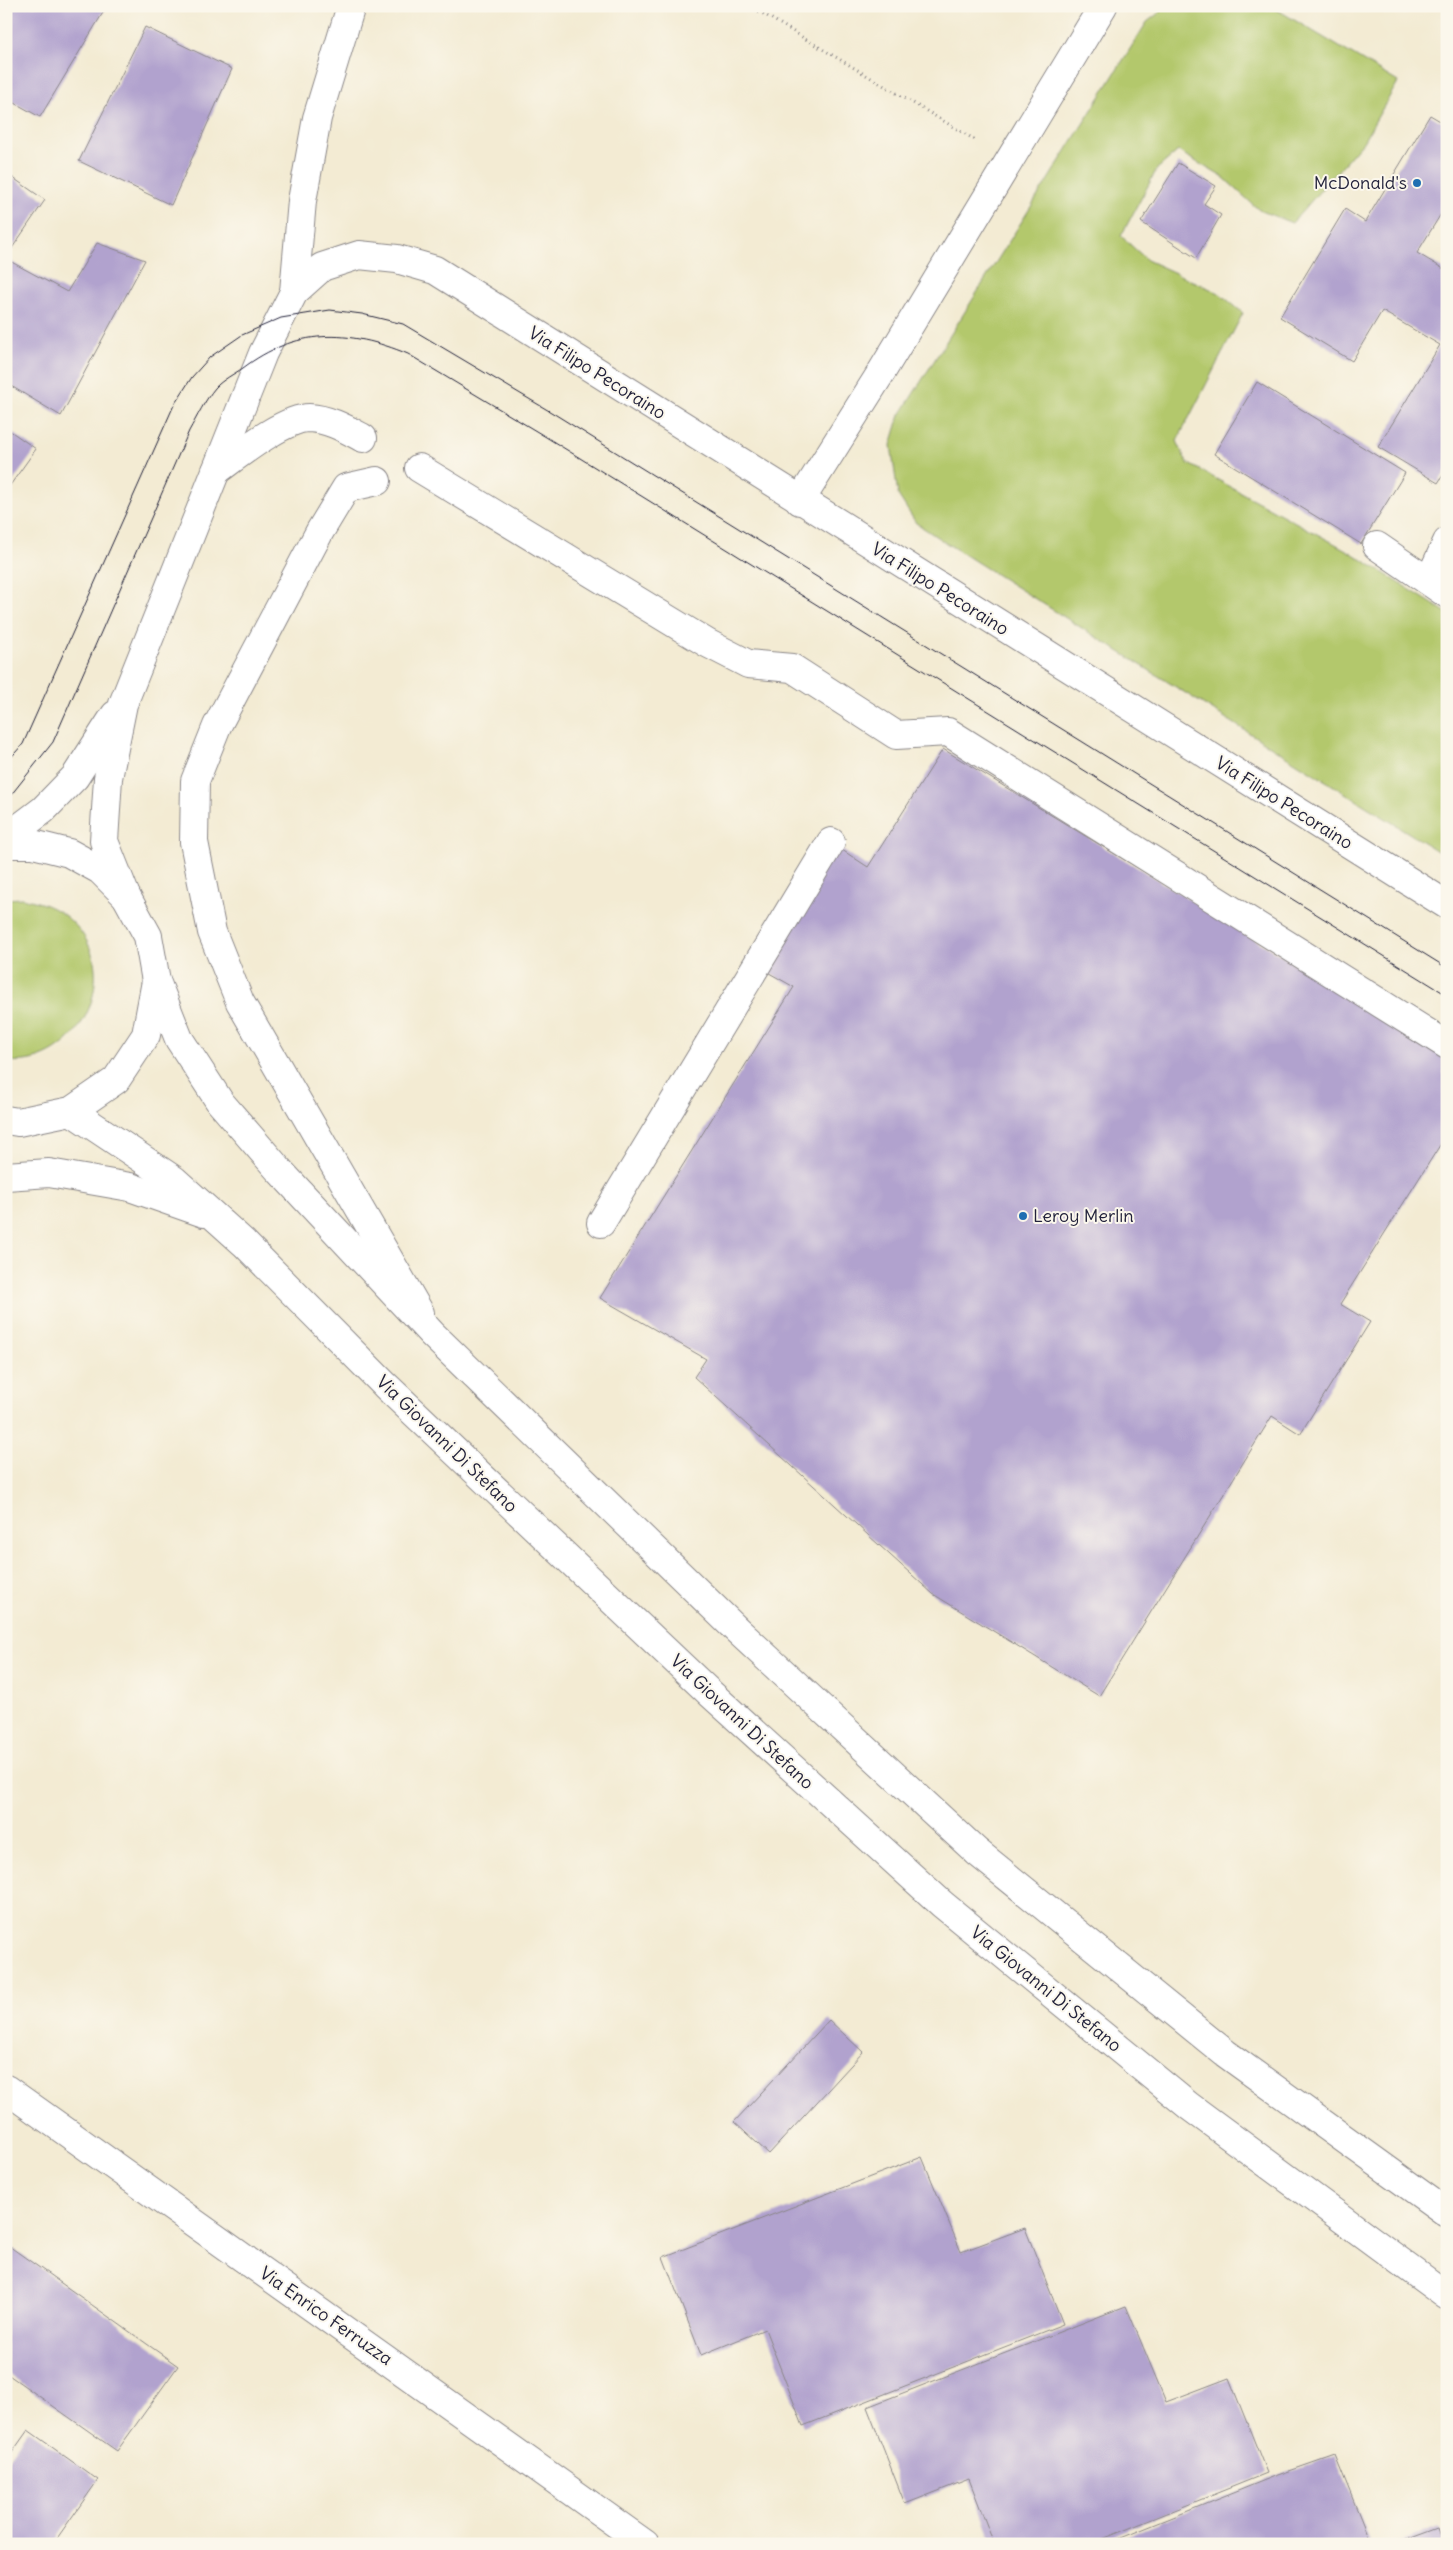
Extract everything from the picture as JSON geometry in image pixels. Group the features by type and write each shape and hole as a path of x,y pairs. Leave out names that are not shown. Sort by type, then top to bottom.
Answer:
{"street":[{"path":"351,6 317,118 302,201 294,292 263,353 123,704 108,778 104,841 126,896 148,936 156,981 179,1039 220,1102 284,1176 432,1334 738,1632 978,1852 1225,2053 1447,2213"},
{"path":"800,501 879,376 1103,6"},
{"name":"Via Filipo Pecoraino","path":"294,292 322,267 359,255 397,259 435,270 800,501 1447,905"},
{"path":"216,471 277,429 308,418 336,423 363,438"},
{"path":"419,468 707,643 748,664 792,668 896,735 948,732 1447,1045"},
{"path":"376,480 346,488 320,531 217,726 195,781 194,842 212,932 240,1002 432,1334"},
{"path":"1377,546 1438,588 1447,542"},
{"path":"6,838 43,810 76,777 123,704"},
{"path":"601,1223 831,842"},
{"path":"6,844 33,844 69,853 100,870 126,896"},
{"path":"10,1123 70,1111 116,1080 146,1034 156,981"},
{"name":"Via Giovanni Di Stefano","path":"70,1111 174,1180 215,1217 385,1385 710,1694 942,1904 1189,2106 1447,2296"},
{"path":"6,1176 49,1173 130,1187 215,1217"},
{"name":"Via Enrico Ferruzza","path":"6,2089 645,2544"}],"path":[{"path":"750,6 980,143"}],"green space":[{"path":"1168,6 1271,6 1398,82 1363,142 1292,223 1259,210 1224,178 1178,151 1157,169 1121,236 1147,260 1219,293 1243,313 1177,441 1187,463 1350,552 1447,613 1447,857 943,541 916,523 898,495 891,445 900,415 1147,22"},
{"path":"22,898 53,908 70,920 87,941 94,964 94,989 87,1013 74,1034 55,1050 32,1060 6,1061 6,899"}],"building":[{"path":"6,6 107,6 40,117 6,98"},
{"path":"145,27 232,69 171,205 79,161"},
{"path":"1430,115 1447,125 1447,204 1417,253 1447,271 1447,469 1438,483 1378,447 1440,345 1382,311 1352,361 1280,317 1345,209 1365,222"},
{"path":"1178,163 1216,186 1204,204 1221,215 1196,258 1141,222"},
{"path":"6,173 45,200 6,257"},
{"path":"97,243 145,260 61,416 6,383 6,259 67,292"},
{"path":"1257,382 1405,473 1361,544 1214,454"},
{"path":"6,428 36,449 6,491"},
{"name":"Leroy Merlin","path":"943,749 1447,1057 1447,1066 1443,1073 1447,1075 1447,1134 1340,1304 1370,1322 1300,1434 1272,1416 1099,1696 933,1594 694,1377 706,1359 600,1298 794,987 762,969 836,846 868,867"},
{"path":"829,2020 863,2052 769,2154 734,2122"},
{"path":"922,2157 961,2252 1025,2228 1063,2324 803,2426 765,2329 701,2355 663,2257"},
{"path":"6,2244 178,2366 117,2451 6,2373"},
{"path":"1126,2306 1166,2402 1229,2378 1267,2473 1090,2544 994,2544 969,2479 905,2504 867,2407"},
{"path":"28,2430 98,2480 53,2544 6,2544 6,2461"},
{"path":"1335,2455 1371,2544 1106,2544 1275,2476"},
{"path":"1439,2527 1445,2544 1393,2544"}],"tram line":[{"path":"6,763 23,744 174,405 192,377 210,357 242,335 281,318 330,310 362,314 403,324 556,415 1447,968"},
{"path":"6,798 11,795 53,742 189,431 211,393 228,377 283,345 303,339 343,337 364,340 408,354 546,437 1447,995"}],"place":[{"name":"McDonald's","path":"1417,183"},
{"name":"Leroy Merlin","path":"1023,1216"}]}
